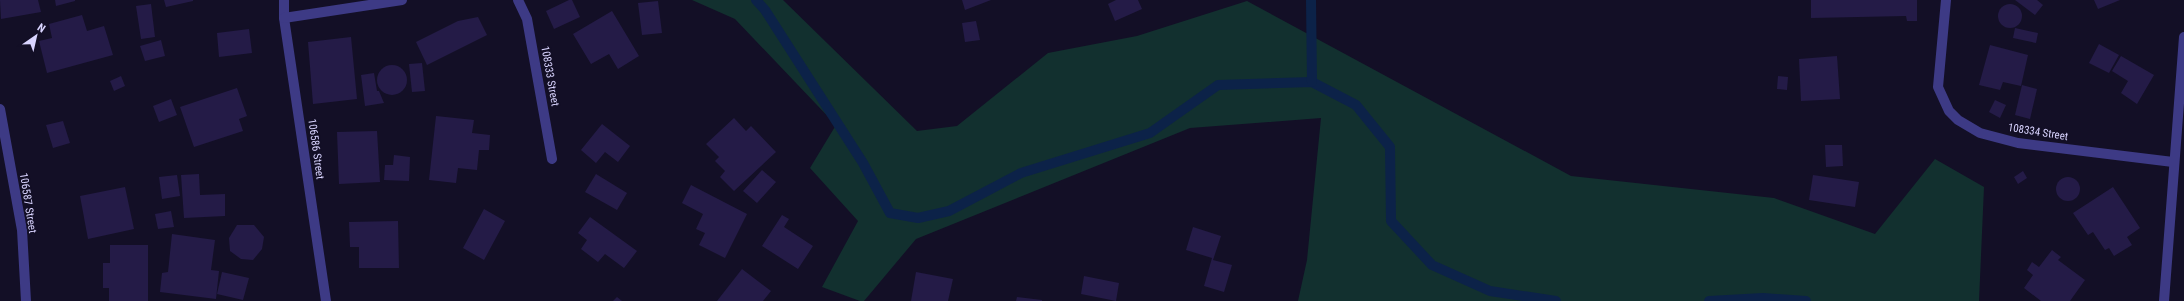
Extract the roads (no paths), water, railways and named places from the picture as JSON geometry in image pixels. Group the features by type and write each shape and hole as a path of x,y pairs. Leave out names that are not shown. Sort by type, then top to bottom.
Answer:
{"street":[{"name":"106586 Street","path":"284,0 284,18 326,301"},
{"path":"284,18 402,0"},
{"name":"108333 Street","path":"518,0 527,19 552,158"},
{"name":"108334 Street","path":"1946,0 1938,87 1946,106 1958,120 1980,133 2018,144 2173,162"},
{"path":"2164,301 2173,162 2184,37"},
{"name":"106587 Street","path":"0,109 22,230 26,301"}],"waterway":[{"path":"756,0 765,10 863,163 890,213 918,218 949,211 1021,173 1150,133 1218,85 1312,82 1356,105 1390,147 1391,221 1432,265 1490,291 1556,301"},
{"path":"1311,0 1312,82"},
{"path":"1709,301 1763,298 1806,301"}]}
